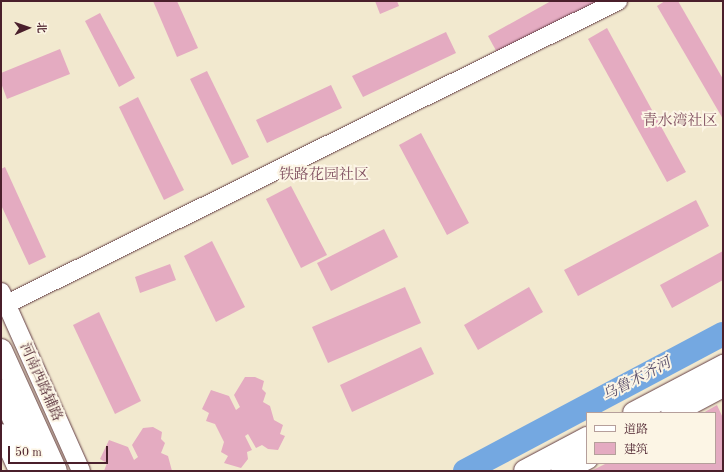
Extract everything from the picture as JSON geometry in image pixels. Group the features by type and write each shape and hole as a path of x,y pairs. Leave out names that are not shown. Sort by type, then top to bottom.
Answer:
{"main road":[{"path":"1,350 56,471"},
{"path":"636,412 723,366"},
{"path":"674,412 723,386"},
{"path":"1,390 36,471"},
{"path":"525,471 586,439"},
{"path":"562,471 586,459"}],"street":[{"path":"3,301 618,1"},
{"name":"河南西路辅路","path":"3,301 81,471"},
{"path":"1,433 18,471"}],"building":[{"path":"153,1 177,1 198,48 177,57"},
{"path":"375,1 397,1 399,6 380,14"},
{"path":"551,1 598,1 499,56 488,36"},
{"path":"665,1 678,1 723,79 723,119 657,6"},
{"path":"100,13 135,78 119,87 85,21"},
{"path":"607,28 686,172 667,182 588,39"},
{"path":"446,32 456,53 363,97 352,76"},
{"path":"60,49 70,74 7,99 1,83 1,73"},
{"path":"207,71 249,157 232,165 190,79"},
{"path":"331,85 342,108 267,143 256,120"},
{"path":"138,97 184,190 164,200 119,107"},
{"path":"421,133 469,223 447,235 399,145"},
{"path":"5,167 46,257 29,265 1,205 1,169"},
{"path":"291,186 327,255 301,268 266,199"},
{"path":"696,200 709,226 578,296 564,270"},
{"path":"384,229 398,257 331,291 317,263"},
{"path":"212,241 245,307 216,322 184,256"},
{"path":"723,251 723,280 672,308 660,285"},
{"path":"170,264 176,280 140,293 135,277"},
{"path":"405,287 421,323 328,363 312,327"},
{"path":"529,287 543,312 478,350 464,325"},
{"path":"99,312 141,401 115,414 73,325"},
{"path":"421,347 434,374 352,412 340,385"},
{"path":"245,377 255,377 264,381 262,389 266,393 263,402 270,406 274,420 283,425 280,434 285,436 278,450 268,449 262,445 256,448 248,434 245,436 252,450 247,452 248,459 241,468 224,463 228,456 221,452 224,442 215,424 206,421 209,413 202,409 211,390 229,396 236,410 240,407 234,395"},
{"path":"717,405 723,418 723,471 591,471 605,464 716,464 716,412 705,412"},
{"path":"153,427 162,432 161,439 165,443 161,453 168,456 172,471 104,471 107,463 100,459 109,440 128,447 134,460 138,457 132,445 143,428"}],"waterway":[{"name":"乌鲁木齐河","path":"465,471 723,334"}],"district":[{"name":"青水湾社区","path":"680,122"},
{"name":"铁路花园社区","path":"324,176"}]}
